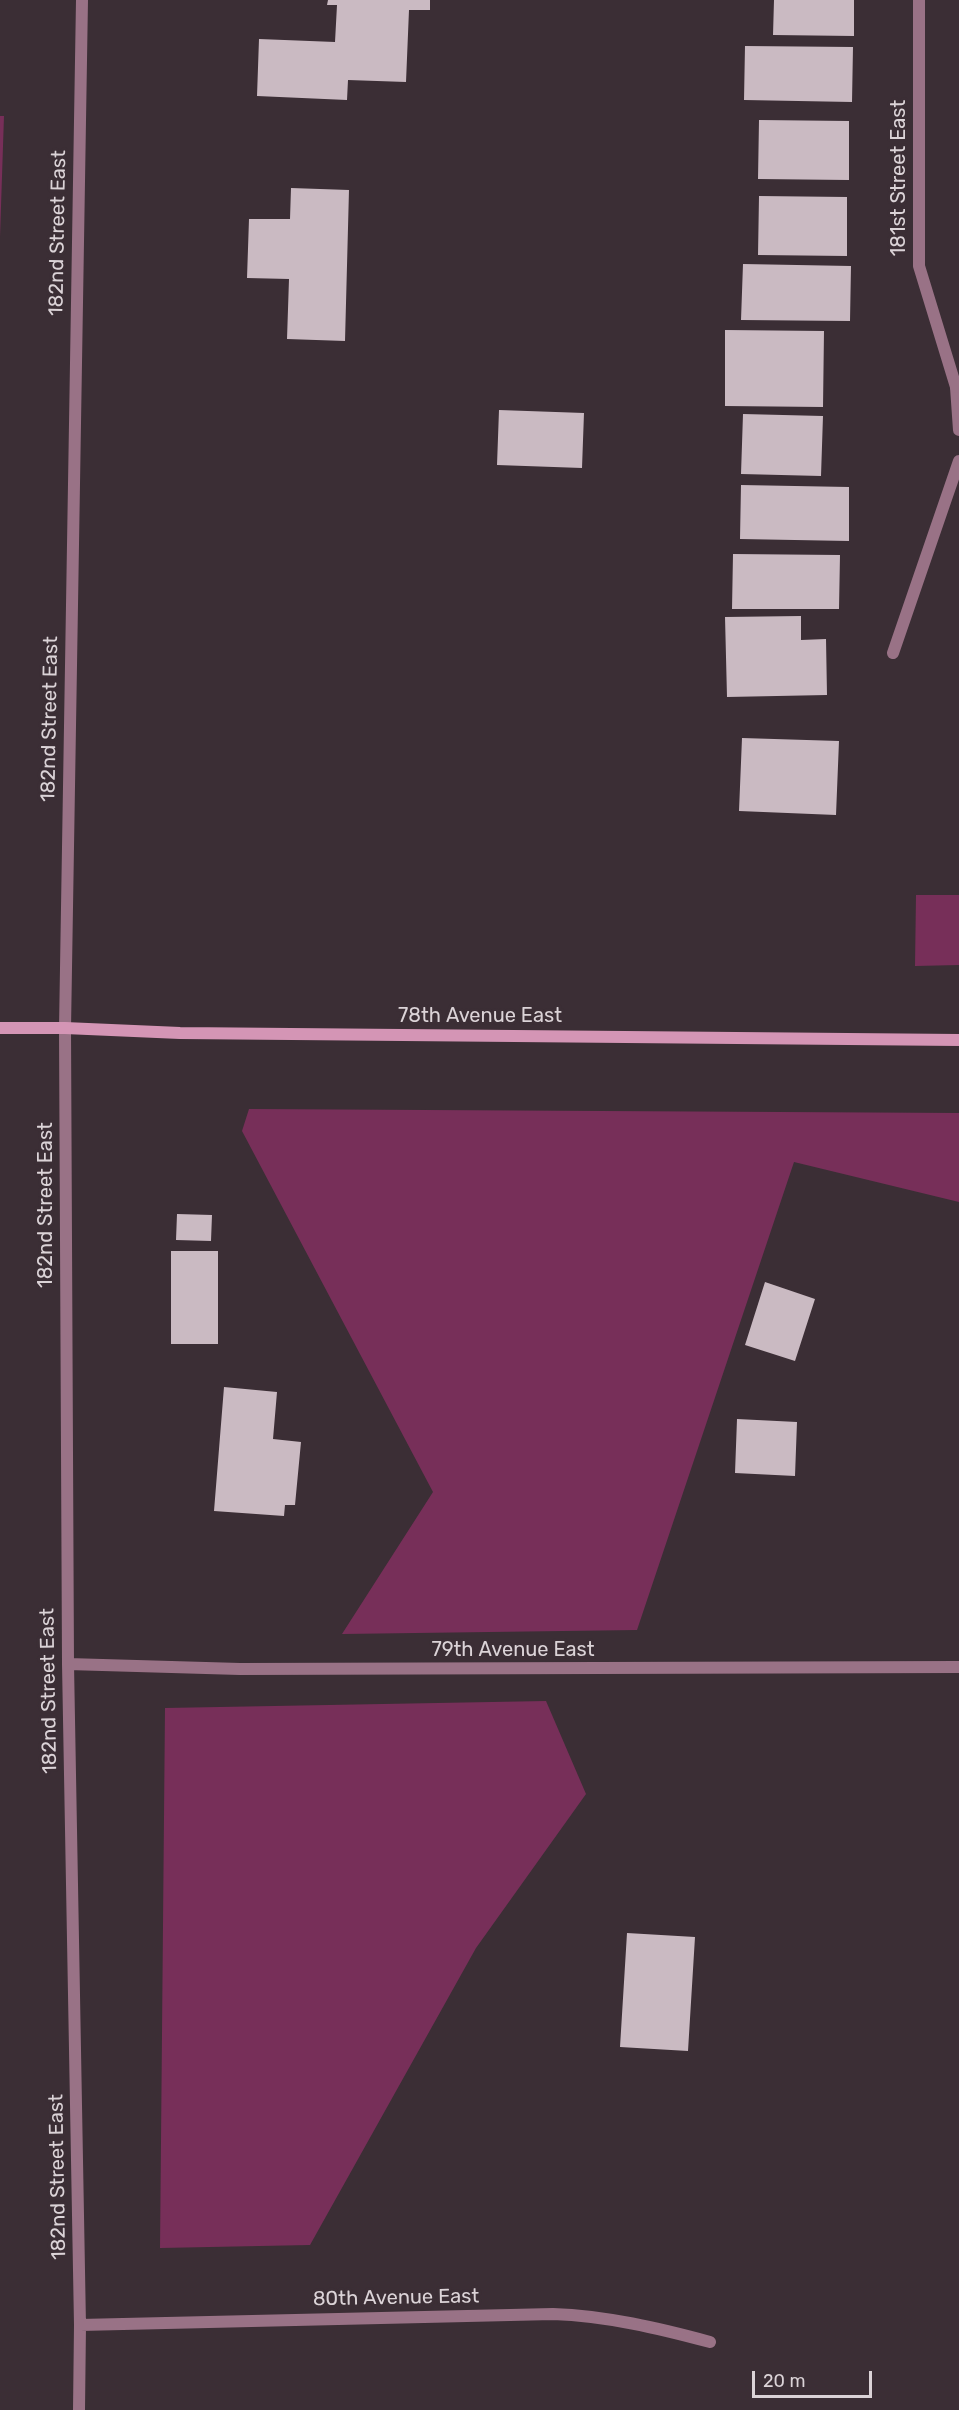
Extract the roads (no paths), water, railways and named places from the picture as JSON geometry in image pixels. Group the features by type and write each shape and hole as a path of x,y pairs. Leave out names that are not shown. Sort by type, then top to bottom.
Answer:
{"street":[{"name":"182nd Street East","path":"79,2410 80,2325 68,1664 64,1028 82,0"},
{"name":"181st Street East","path":"919,0 919,266 956,387 959,430"},
{"path":"893,653 959,461"},
{"name":"78th Avenue East","path":"0,1028 180,1033 959,1040"},
{"name":"79th Avenue East","path":"68,1664 240,1669 959,1667"},
{"name":"80th Avenue East","path":"80,2325 553,2314 584,2315 651,2326 711,2342"}]}
